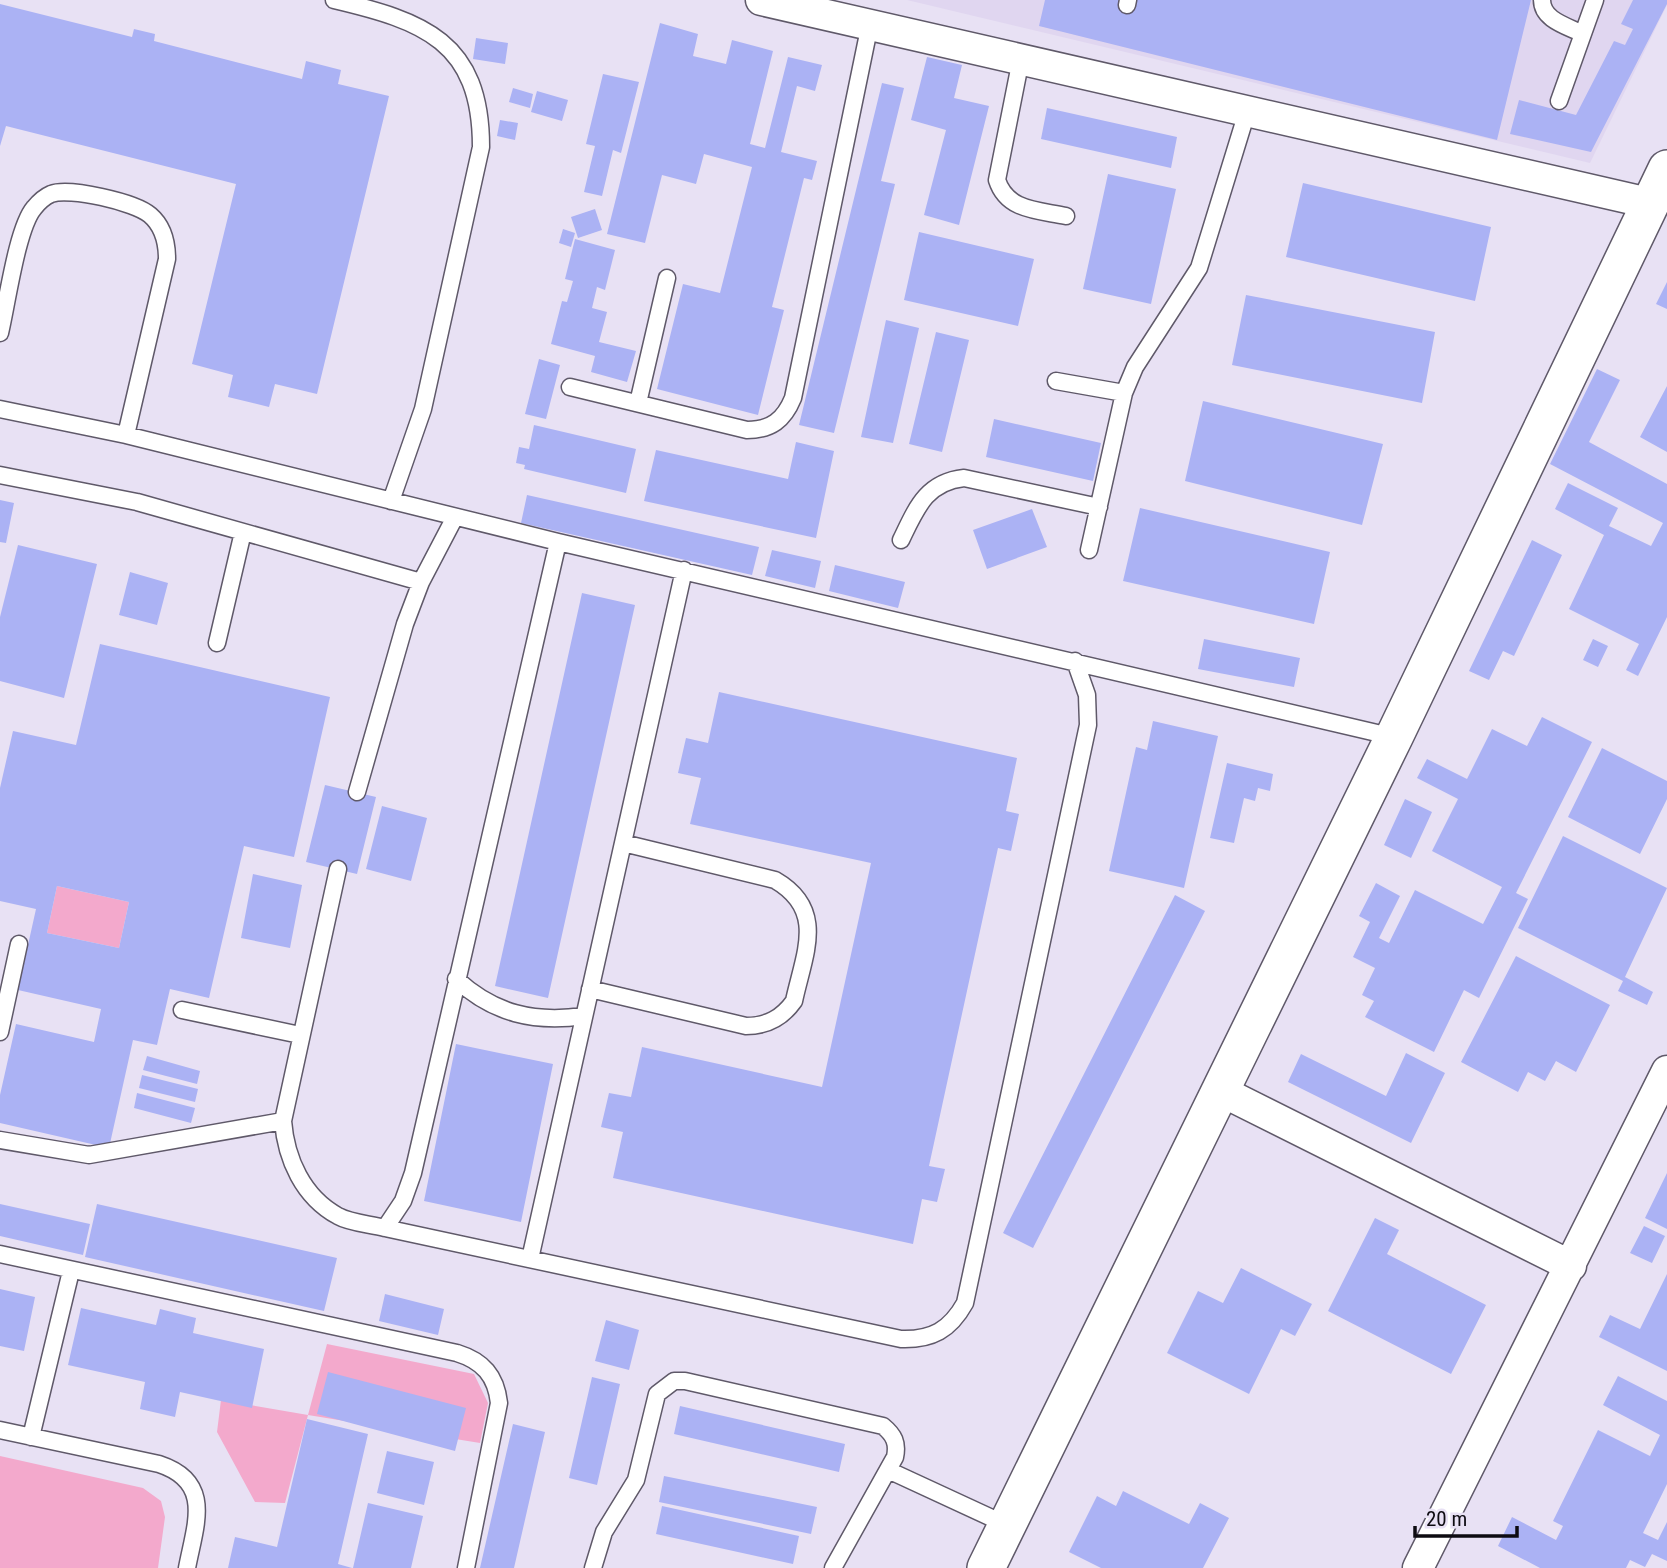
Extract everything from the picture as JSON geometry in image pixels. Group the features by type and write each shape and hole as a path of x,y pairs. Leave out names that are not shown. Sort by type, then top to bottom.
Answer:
{"street":[{"path":"761,0 1649,202"},
{"path":"986,1568 1394,737 1667,169"},
{"path":"1424,1566 1667,1071"},
{"path":"1219,1090 1571,1266"}],"lane":[{"path":"334,0 390,13 427,30 447,47 463,69 475,93 481,120 481,147 423,410 391,501"},
{"path":"1542,0 1543,10 1550,18 1583,34"},
{"path":"1559,101 1595,0"},
{"path":"570,387 747,430 771,426 788,409 870,24"},
{"path":"1021,59 998,180 1006,199 1014,205 1066,216"},
{"path":"1089,550 1124,393 1135,367 1199,268 1247,112"},
{"path":"0,333 26,220 40,201 51,194 74,192 141,208 150,215 164,235 167,258 125,435"},
{"path":"638,403 667,278"},
{"path":"1056,381 1124,393"},
{"path":"0,409 125,435 558,542 1394,737"},
{"path":"0,475 136,502 421,582"},
{"path":"901,540 920,501 939,484 964,478 1099,507"},
{"path":"356,792 405,624 421,582 455,517"},
{"path":"216,643 243,532"},
{"path":"385,1228 403,1201 413,1173 558,542"},
{"path":"530,1259 684,570"},
{"path":"338,869 283,1121 285,1142 292,1165 320,1203 339,1217 385,1228 901,1339 933,1336 957,1317 965,1303 1088,725 1087,695 1075,661"},
{"path":"590,989 758,1026 779,1017 794,1001 806,946 808,919 797,895 775,880 622,843"},
{"path":"0,1032 19,944"},
{"path":"456,979 487,1003 524,1017 544,1020 584,1016"},
{"path":"182,1010 300,1035"},
{"path":"0,1140 89,1155 283,1121"},
{"path":"0,1254 457,1353 482,1365 498,1389 499,1402 466,1568"},
{"path":"32,1437 71,1271"},
{"path":"593,1568 604,1532 636,1480 657,1394 674,1381 685,1381 883,1426 895,1439 897,1448 888,1471 833,1568"},
{"path":"0,1430 159,1464 179,1473 188,1481 197,1501 187,1568"},
{"path":"888,1471 1007,1525"}],"shaded area":[{"path":"907,0 1667,0 1667,5 1590,163"},
{"path":"57,886 129,902 119,948 47,933"},
{"path":"327,1344 474,1374 488,1403 480,1443 308,1415"},
{"path":"221,1400 308,1415 285,1503 255,1502 217,1432"},
{"path":"0,1456 143,1488 161,1501 165,1517 158,1568 0,1568"}],"building":[{"path":"1045,0 1119,0 1118,6 1135,10 1137,0 1531,0 1497,140 1039,26"},
{"path":"1633,0 1667,0 1667,4 1591,152 1510,134 1519,100 1576,115 1614,41 1625,45 1633,29 1621,24"},
{"path":"0,4 132,37 134,29 155,34 154,41 302,79 306,61 341,70 338,84 389,96 317,394 275,384 269,407 228,397 233,375 192,364 236,184 6,126 0,146"},
{"path":"660,23 698,34 693,56 726,64 732,40 773,51 750,144 765,148 788,57 822,65 815,91 797,86 781,152 817,161 812,180 804,178 772,307 784,310 758,415 657,389 683,284 720,293 752,167 704,154 696,184 662,175 645,243 607,234"},
{"path":"476,38 508,43 505,64 473,59"},
{"path":"927,57 962,65 954,98 989,106 959,225 924,215 946,130 911,120"},
{"path":"603,74 639,82 621,153 613,150 602,196 584,192 595,146 586,144"},
{"path":"882,83 904,88 881,181 895,184 834,433 799,425"},
{"path":"513,88 533,94 530,108 509,102"},
{"path":"537,91 568,100 562,121 531,112"},
{"path":"1047,108 1177,137 1171,168 1041,139"},
{"path":"500,120 518,123 515,140 497,136"},
{"path":"1108,174 1176,189 1151,304 1083,289"},
{"path":"1303,183 1491,227 1475,301 1286,257"},
{"path":"595,209 602,230 578,238 571,217"},
{"path":"563,229 575,233 571,247 559,243"},
{"path":"919,232 1034,259 1018,326 904,300"},
{"path":"575,239 615,250 605,290 597,287 592,308 607,312 599,342 636,351 627,382 591,372 595,356 551,344 562,301 567,302 573,281 565,279"},
{"path":"1667,282 1667,309 1656,304"},
{"path":"1246,295 1435,332 1422,403 1232,365"},
{"path":"886,320 919,328 893,443 861,437"},
{"path":"936,332 969,340 942,452 909,444"},
{"path":"539,359 560,365 546,419 525,414"},
{"path":"1597,369 1620,380 1589,442 1667,484 1667,617 1638,676 1626,670 1639,644 1569,609 1604,535 1555,509 1568,483 1618,508 1609,526 1651,546 1663,523 1550,464"},
{"path":"1667,386 1667,452 1640,437"},
{"path":"1203,401 1383,444 1362,525 1185,481"},
{"path":"994,419 1101,443 1093,481 986,457"},
{"path":"534,425 636,449 626,493 524,469 525,465 516,463 519,447 529,449"},
{"path":"796,442 834,451 816,538 644,501 656,450 788,479"},
{"path":"527,495 759,547 752,575 521,523"},
{"path":"0,500 14,503 6,543 0,542"},
{"path":"1140,508 1330,552 1314,624 1123,581"},
{"path":"1032,509 1047,547 987,569 973,530"},
{"path":"1532,540 1562,555 1514,656 1503,651 1489,680 1469,671"},
{"path":"18,545 97,564 64,698 0,681 0,617"},
{"path":"772,550 821,561 815,588 765,576"},
{"path":"835,565 905,582 898,608 829,591"},
{"path":"130,572 168,583 157,625 119,615"},
{"path":"582,593 635,605 548,998 495,986"},
{"path":"1204,639 1300,658 1294,687 1198,669"},
{"path":"1593,639 1608,646 1598,667 1583,660"},
{"path":"100,644 330,697 294,857 244,846 209,998 170,989 157,1045 133,1040 109,1148 0,1123 0,1095 16,1024 94,1042 101,1009 18,990 36,909 0,901 0,788 13,731 76,745","holes":["57,886 129,902 119,948 47,933"]},
{"path":"719,692 1017,758 1006,811 1019,814 1011,851 998,848 929,1166 945,1169 937,1202 922,1199 913,1244 613,1178 623,1132 601,1127 609,1093 631,1097 642,1047 822,1087 871,863 690,824 701,778 678,773 686,738 708,743"},
{"path":"1542,717 1592,742 1516,893 1528,899 1479,998 1464,990 1434,1052 1365,1017 1374,1001 1362,995 1375,968 1353,957 1370,922 1359,916 1376,883 1400,896 1379,938 1389,943 1415,890 1483,924 1502,887 1432,851 1458,799 1417,778 1427,759 1467,779 1492,729 1527,746"},
{"path":"1153,721 1218,736 1184,888 1109,871 1136,747 1147,750"},
{"path":"1602,748 1667,781 1667,799 1640,854 1568,817"},
{"path":"1227,763 1273,774 1270,791 1258,788 1255,801 1244,798 1234,843 1210,838"},
{"path":"325,785 376,797 357,874 306,862"},
{"path":"1405,799 1432,812 1411,858 1384,845"},
{"path":"382,806 427,818 411,881 366,869"},
{"path":"1563,836 1667,888 1625,977 1653,992 1647,1005 1618,991 1623,981 1518,928"},
{"path":"253,874 302,885 290,948 241,938"},
{"path":"1175,895 1205,911 1033,1248 1003,1233"},
{"path":"1516,956 1610,1005 1576,1072 1556,1061 1545,1081 1528,1072 1518,1092 1461,1062"},
{"path":"456,1044 553,1064 521,1222 424,1201"},
{"path":"1406,1053 1445,1073 1411,1143 1288,1082 1301,1054 1386,1096"},
{"path":"147,1056 200,1071 197,1084 143,1070"},
{"path":"142,1075 198,1089 195,1102 139,1088"},
{"path":"137,1093 195,1108 191,1123 134,1108"},
{"path":"1667,1173 1667,1229 1645,1218"},
{"path":"0,1204 90,1224 83,1255 0,1236"},
{"path":"97,1204 337,1258 324,1311 85,1257"},
{"path":"1375,1218 1399,1230 1387,1254 1486,1305 1451,1374 1328,1311"},
{"path":"1644,1226 1665,1236 1652,1263 1630,1253"},
{"path":"1241,1268 1312,1304 1295,1336 1281,1329 1249,1394 1167,1353 1198,1291 1223,1303"},
{"path":"1667,1274 1667,1371 1599,1337 1610,1315 1640,1329"},
{"path":"0,1289 35,1297 24,1351 0,1346"},
{"path":"385,1294 444,1309 438,1335 379,1321"},
{"path":"81,1308 156,1325 160,1309 196,1318 193,1333 264,1349 252,1408 180,1392 175,1417 140,1409 145,1382 68,1365"},
{"path":"606,1320 639,1330 629,1370 595,1361"},
{"path":"328,1372 466,1408 455,1451 317,1414"},
{"path":"1618,1376 1667,1401 1667,1484 1643,1533 1658,1540 1667,1522 1667,1561 1652,1554 1645,1567 1630,1560 1626,1568 1540,1568 1498,1546 1512,1517 1556,1540 1563,1526 1553,1521 1598,1430 1650,1456 1660,1435 1603,1405"},
{"path":"592,1377 620,1384 597,1485 569,1478"},
{"path":"680,1406 845,1444 839,1472 674,1434"},
{"path":"307,1419 368,1434 338,1564 352,1568 228,1568 235,1537 277,1547"},
{"path":"513,1424 545,1432 514,1568 480,1568"},
{"path":"387,1451 434,1462 424,1505 377,1493"},
{"path":"664,1476 817,1507 811,1534 659,1502"},
{"path":"1123,1491 1189,1524 1200,1503 1229,1518 1203,1568 1101,1568 1069,1552 1097,1496 1116,1506"},
{"path":"368,1503 423,1516 411,1568 353,1568"},
{"path":"662,1506 799,1536 793,1564 656,1534"}]}
